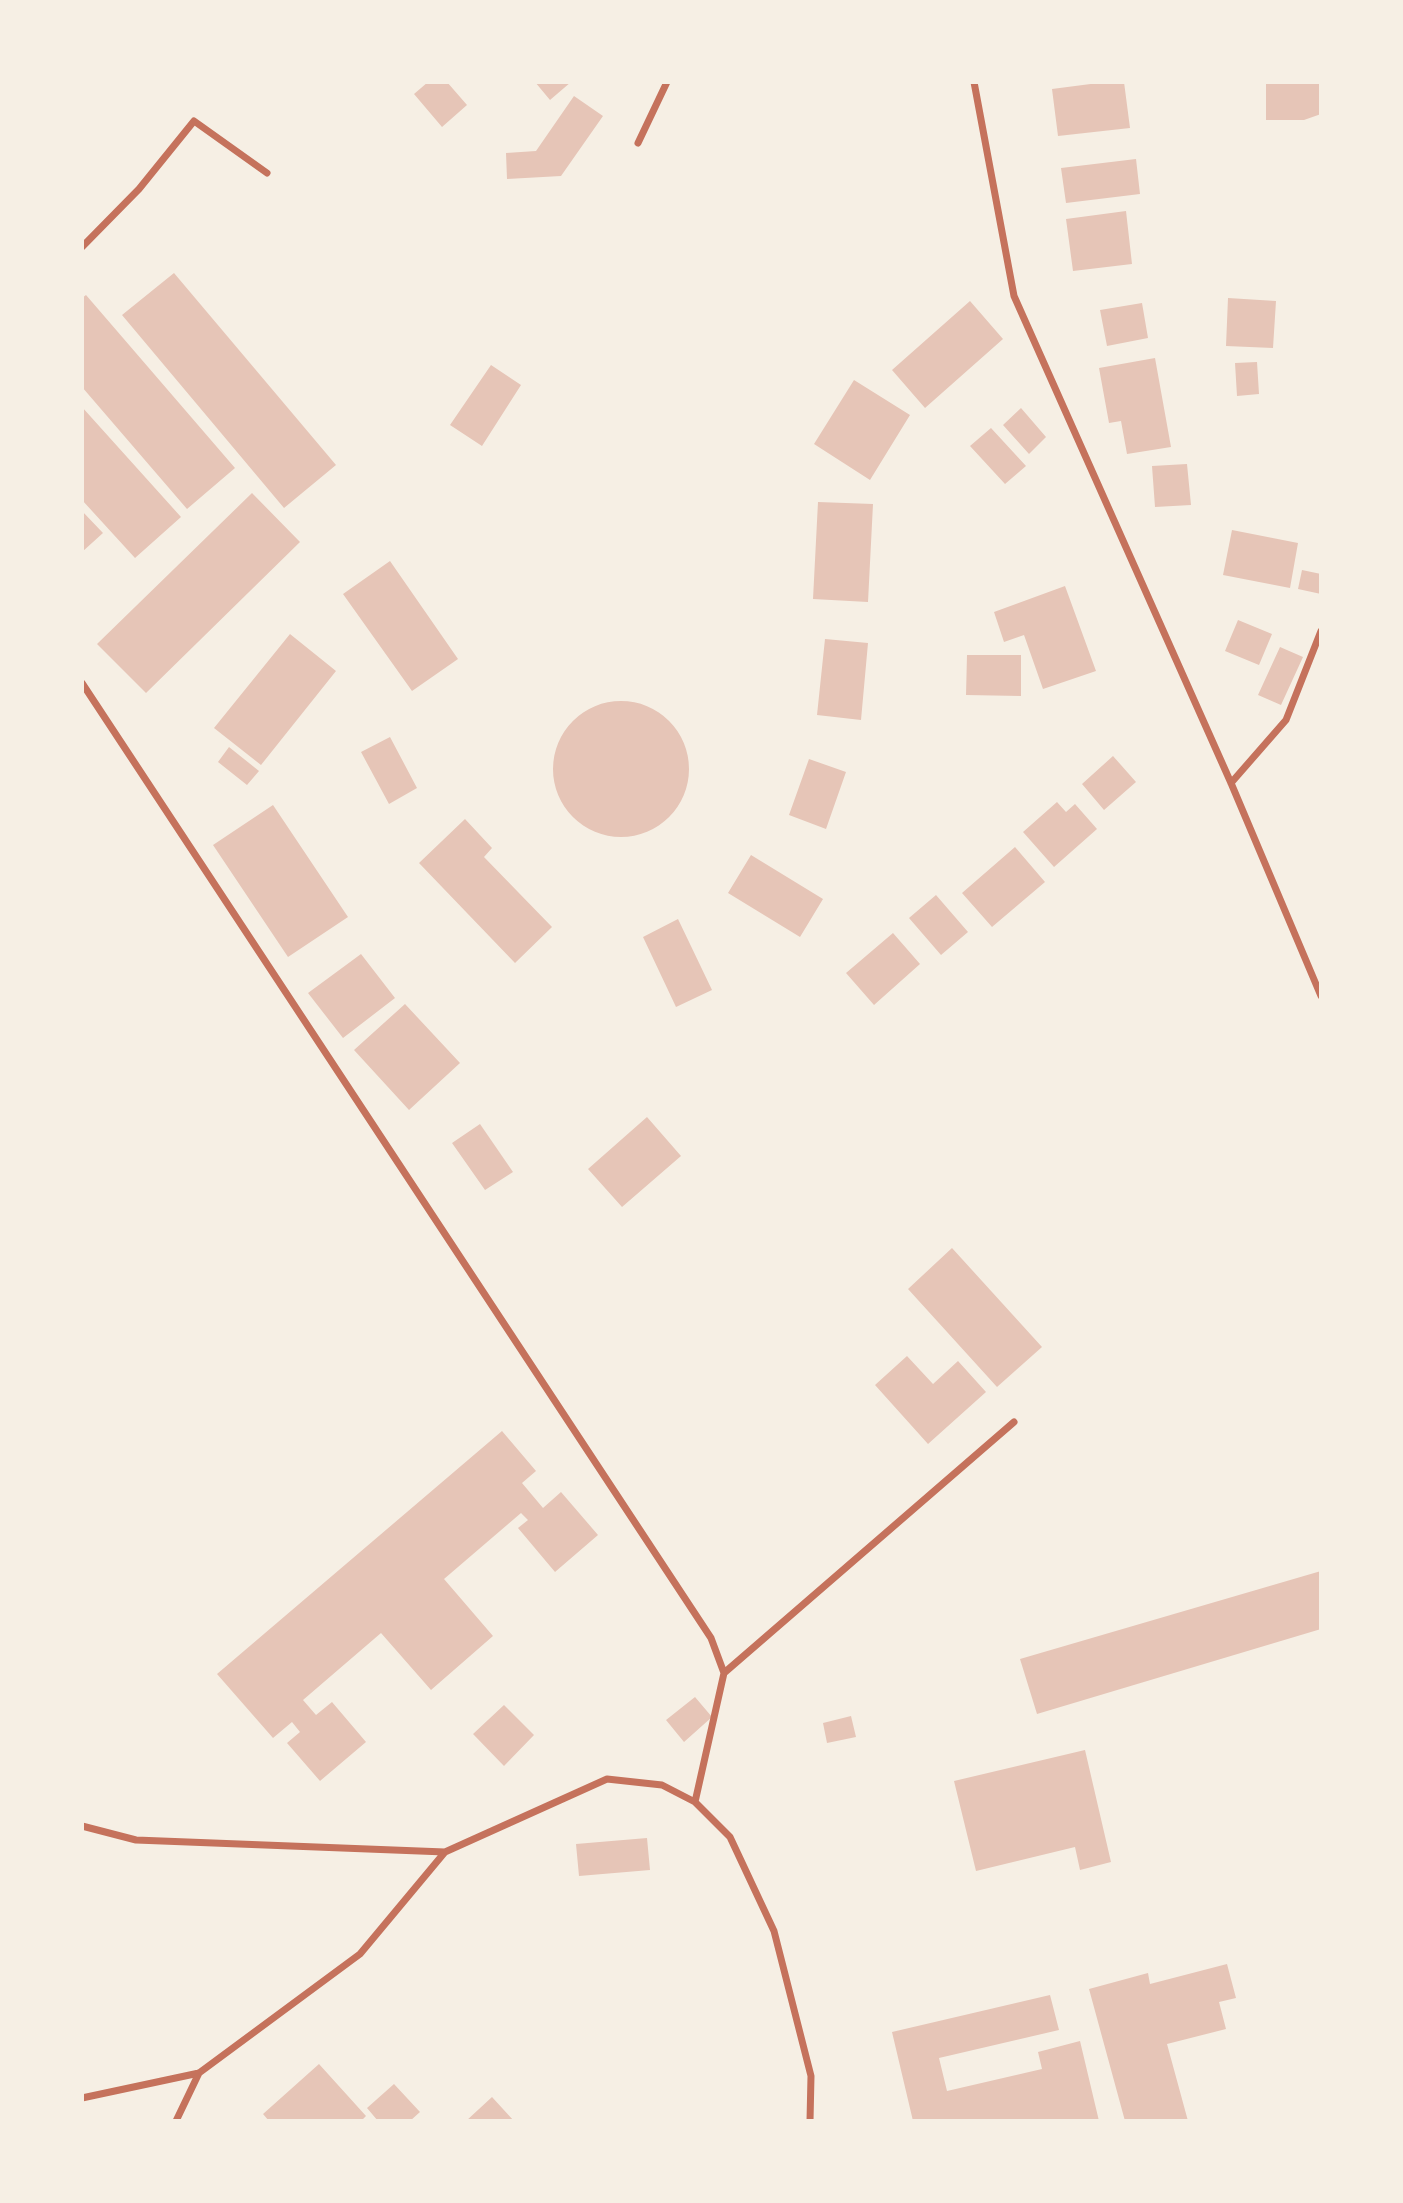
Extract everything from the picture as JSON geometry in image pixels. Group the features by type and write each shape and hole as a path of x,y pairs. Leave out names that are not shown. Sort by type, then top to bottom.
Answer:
{"street":[{"path":"638,144 667,82"},
{"path":"974,82 1014,296 1231,783 1321,996"},
{"path":"82,247 139,189 194,121 267,173"},
{"path":"1231,783 1286,720 1321,631"},
{"path":"82,683 711,1638 724,1673 695,1802"},
{"path":"724,1673 1014,1422"},
{"path":"82,2098 199,2073 360,1954 445,1852 607,1779 662,1785 695,1802 730,1837 774,1931 811,2076 810,2121"},
{"path":"82,1826 136,1840 445,1852"},
{"path":"176,2121 199,2073"}],"building":[{"path":"428,82 447,82 467,105 442,127 414,94"},
{"path":"535,82 571,82 550,100"},
{"path":"1124,82 1130,128 1058,136 1052,89"},
{"path":"1266,82 1321,82 1321,114 1304,120 1266,120"},
{"path":"574,96 603,116 561,176 507,179 506,153 536,151"},
{"path":"1136,159 1140,194 1066,203 1061,168"},
{"path":"1126,211 1132,264 1073,271 1066,219"},
{"path":"174,273 336,465 284,508 122,315"},
{"path":"86,295 235,468 187,509 82,387 82,298"},
{"path":"1228,298 1276,301 1273,348 1226,346"},
{"path":"970,301 1003,339 925,408 892,370"},
{"path":"1142,303 1148,338 1107,346 1100,310"},
{"path":"1155,358 1171,447 1127,454 1121,421 1109,423 1099,368"},
{"path":"1257,362 1259,394 1237,396 1235,363"},
{"path":"491,365 521,385 482,446 450,425"},
{"path":"854,380 910,415 870,480 814,444"},
{"path":"82,407 181,517 135,558 82,500"},
{"path":"1021,408 1046,437 1029,454 1003,425"},
{"path":"991,428 1026,466 1005,484 970,446"},
{"path":"1187,464 1191,505 1155,507 1152,466"},
{"path":"252,493 300,542 146,693 97,644"},
{"path":"818,502 873,504 868,602 813,599"},
{"path":"82,511 103,533 82,552"},
{"path":"1232,530 1298,543 1290,588 1223,575"},
{"path":"390,561 458,659 412,691 343,594"},
{"path":"1302,570 1321,574 1321,594 1298,589"},
{"path":"1065,586 1096,671 1043,689 1024,635 1004,642 994,612"},
{"path":"1238,620 1272,634 1259,665 1225,651"},
{"path":"290,634 336,671 261,765 214,728"},
{"path":"825,639 868,643 861,720 817,715"},
{"path":"1280,647 1303,657 1281,705 1258,695"},
{"path":"967,655 1021,655 1021,696 966,695"},
{"path":"621,701 647,706 669,721 684,743 689,769 684,795 669,817 647,832 621,837 595,832 573,817 558,795 553,769 558,743 573,721 595,706"},
{"path":"390,737 417,788 389,804 361,752"},
{"path":"229,747 259,771 247,785 218,762"},
{"path":"1113,756 1136,782 1104,810 1082,784"},
{"path":"809,759 846,772 826,829 789,815"},
{"path":"1057,802 1066,812 1075,804 1097,829 1054,867 1023,832"},
{"path":"273,805 348,917 288,957 213,845"},
{"path":"465,819 492,848 484,857 552,927 515,963 419,863"},
{"path":"1015,847 1045,882 992,927 962,893"},
{"path":"751,855 823,899 800,937 728,893"},
{"path":"936,895 968,932 941,955 909,918"},
{"path":"678,919 712,990 676,1007 643,937"},
{"path":"893,933 920,964 874,1005 846,973"},
{"path":"361,954 395,998 343,1038 308,993"},
{"path":"405,1004 460,1063 409,1110 354,1050"},
{"path":"647,1117 681,1156 622,1207 588,1169"},
{"path":"480,1124 513,1172 485,1190 452,1143"},
{"path":"952,1248 1042,1347 997,1387 908,1289"},
{"path":"907,1356 933,1384 958,1361 986,1392 928,1444 875,1385"},
{"path":"502,1431 536,1471 522,1483 543,1508 561,1492 598,1535 555,1572 518,1528 528,1520 521,1513 444,1579 493,1636 431,1690 381,1633 303,1700 316,1715 332,1702 366,1742 320,1781 287,1743 300,1732 292,1722 273,1738 217,1674"},
{"path":"1321,1571 1321,1629 1037,1714 1020,1659"},
{"path":"695,1697 712,1717 684,1742 666,1720"},
{"path":"504,1705 534,1735 504,1766 473,1734"},
{"path":"851,1716 856,1737 827,1743 823,1723"},
{"path":"1085,1750 1111,1862 1080,1870 1075,1847 976,1871 954,1781"},
{"path":"647,1838 650,1870 579,1876 576,1844"},
{"path":"1227,1964 1236,1998 1219,2002 1226,2029 1167,2044 1188,2121 1125,2121 1089,1989 1148,1973 1150,1984"},
{"path":"1050,1995 1059,2030 939,2058 947,2091 1042,2069 1038,2052 1080,2041 1099,2121 913,2121 892,2032"},
{"path":"319,2064 366,2116 361,2121 269,2121 263,2114"},
{"path":"394,2084 420,2112 410,2121 378,2121 367,2108"},
{"path":"492,2097 514,2121 466,2121"}]}
